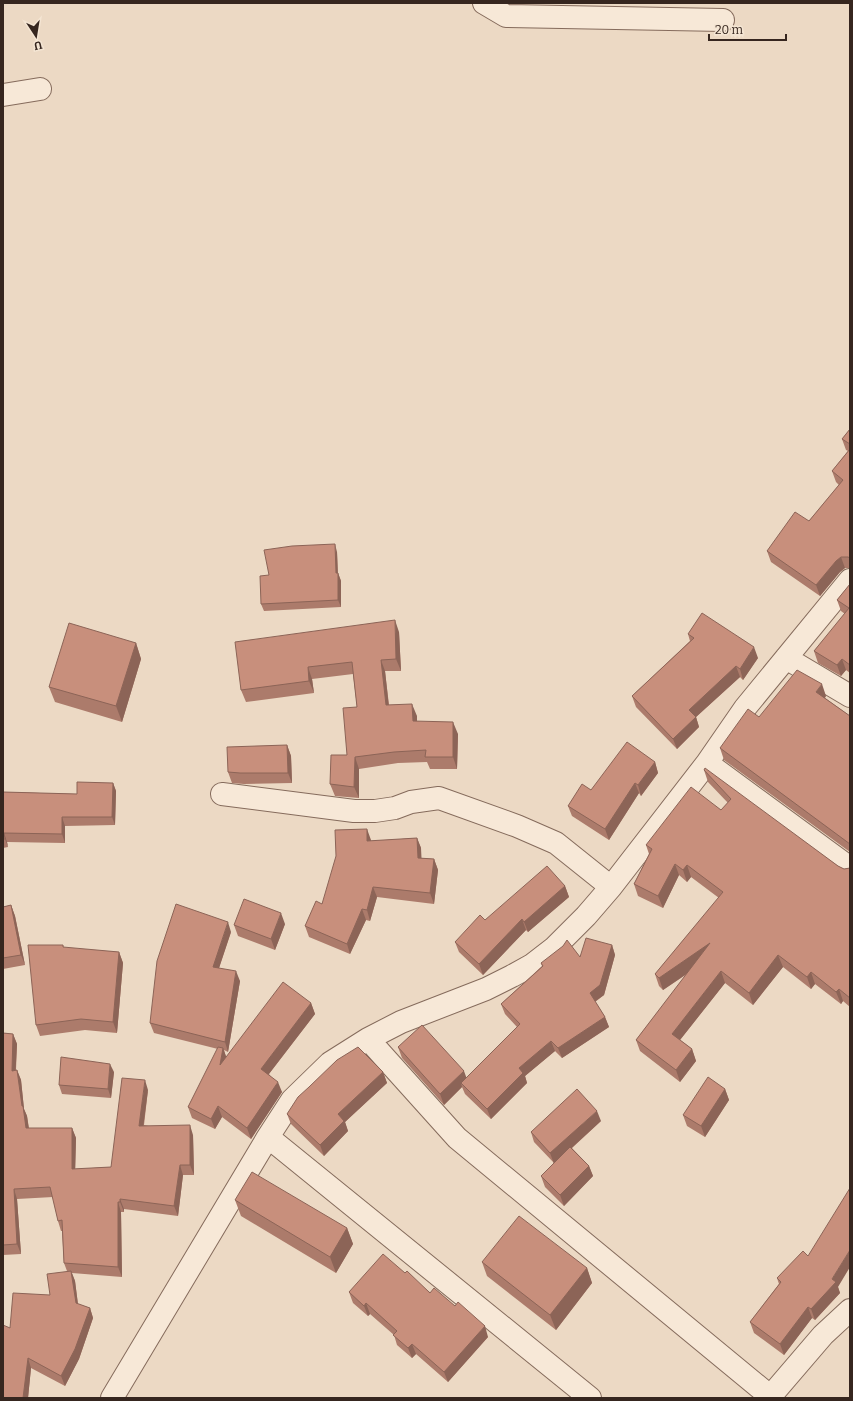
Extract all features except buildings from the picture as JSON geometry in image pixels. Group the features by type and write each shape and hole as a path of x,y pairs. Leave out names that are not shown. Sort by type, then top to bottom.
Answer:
{"street":[{"path":"484,3 506,16 723,20"},
{"path":"3,95 40,89"},
{"path":"112,1398 268,1137 292,1100 330,1063 368,1038 402,1022 486,989 532,965 554,948 586,916 611,887 745,708 850,580"},
{"path":"786,658 850,696"},
{"path":"706,762 850,868"},
{"path":"222,794 354,811 375,811 395,808 411,802 439,798 517,826 556,843 611,887"},
{"path":"368,1038 457,1138 770,1397 823,1335 850,1310"},
{"path":"268,1137 590,1398"}]}
